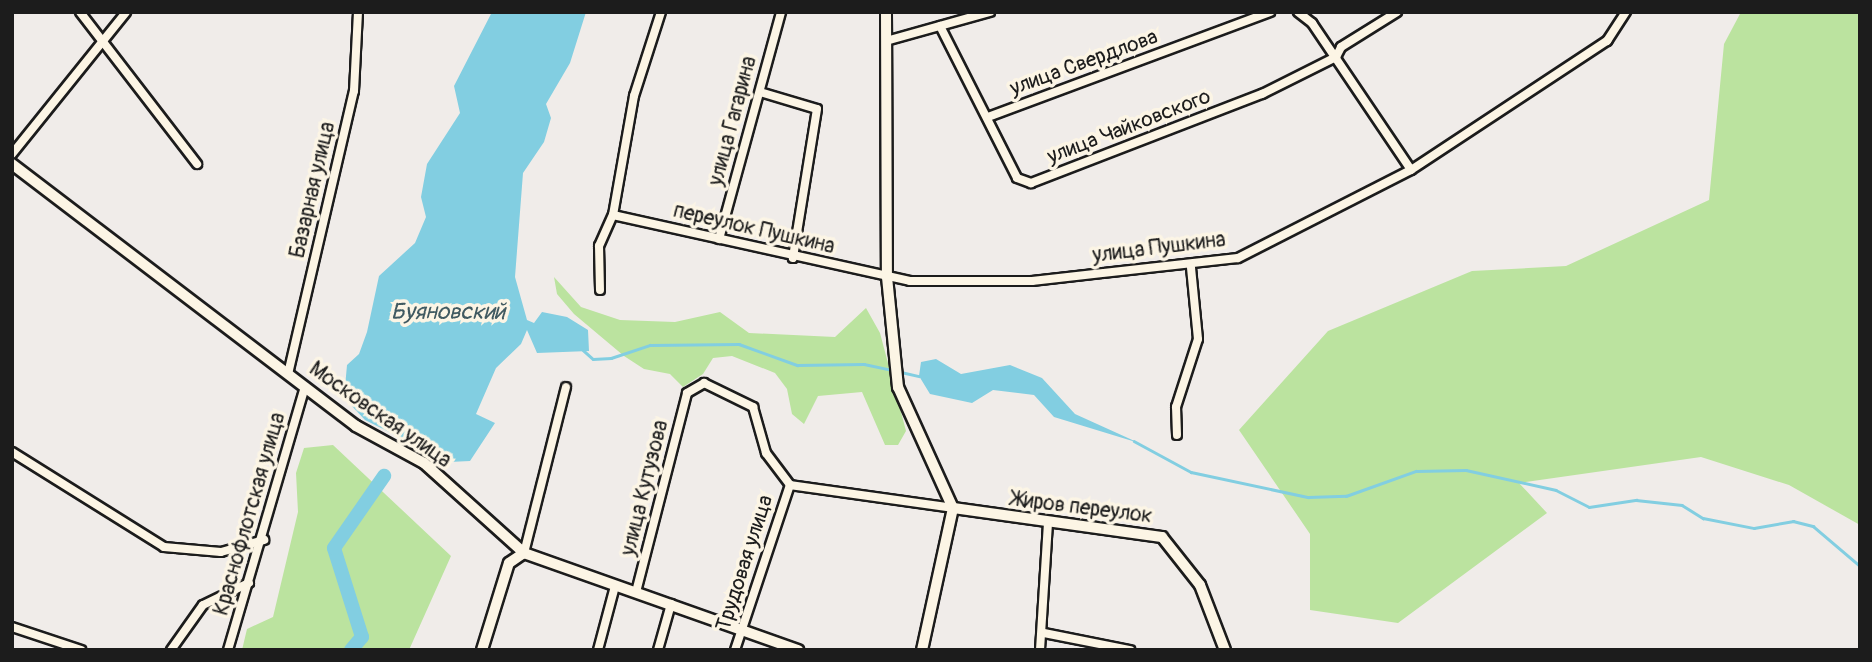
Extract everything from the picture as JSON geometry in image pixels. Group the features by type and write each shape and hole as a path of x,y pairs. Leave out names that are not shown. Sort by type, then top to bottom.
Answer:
{"street":[{"path":"80,12 197,164"},
{"path":"12,154 126,12"},
{"name":"Базарная улица","path":"288,374 354,91 358,12"},
{"path":"600,290 599,246 613,215 634,96 661,12"},
{"name":"улица Гагарина","path":"719,239 781,12"},
{"path":"886,12 887,277 898,387 953,508 922,650"},
{"path":"886,41 990,12"},
{"name":"улица Свердлова","path":"988,117 1270,12"},
{"path":"1298,12 1336,57 1411,170"},
{"name":"улица Чайковского","path":"940,26 1017,178 1031,183 1144,144 1336,57 1341,47 1397,12"},
{"name":"улица Пушкина","path":"887,277 1032,281 1191,267 1238,258 1411,170 1606,41 1626,12"},
{"path":"760,92 817,108 793,258"},
{"name":"Московская улица","path":"12,164 356,426 424,463 524,553 797,650"},
{"name":"переулок Пушкина","path":"613,215 793,258 887,277"},
{"path":"1177,435 1176,407 1198,339 1191,267"},
{"name":"улица Кутузова","path":"636,592 687,393 704,383 753,407 765,453 790,485"},
{"name":"Краснофлотская улица","path":"228,650 264,540 305,387"},
{"path":"509,563 524,553 566,387"},
{"path":"12,452 163,547 221,552 264,540"},
{"name":"Трудовая улица","path":"736,650 790,485 953,508"},
{"name":"Жиров переулок","path":"953,508 1048,524 1162,537 1200,586 1225,650"},
{"path":"1040,650 1044,634 1048,524"},
{"path":"482,650 509,563 505,536"},
{"path":"171,650 203,605 249,583"},
{"path":"598,650 615,586"},
{"path":"658,650 671,604"},
{"path":"12,627 81,650"},
{"path":"1044,634 1130,650"}],"green space":[{"path":"1741,12 1860,12 1860,525 1789,485 1701,457 1519,483 1547,513 1398,623 1310,610 1310,534 1239,430 1328,331 1472,271 1566,266 1709,200 1724,44"},
{"path":"554,277 581,307 620,320 675,322 720,312 749,333 835,337 866,308 880,333 906,431 898,445 885,445 862,392 818,396 804,424 792,414 787,389 775,373 732,356 713,358 703,374 683,387 670,374 644,369 624,356 574,314 557,294"},
{"path":"333,445 451,556 409,650 242,650 247,629 273,617 298,512 296,473 304,448"}],"water":[{"name":"Буяновский","path":"492,12 586,12 570,63 546,104 551,118 544,142 523,173 515,277 527,320 534,323 542,312 567,317 588,330 589,351 537,353 527,330 521,344 496,368 476,414 495,423 470,461 449,462 365,420 347,401 347,365 359,354 367,332 379,276 415,243 426,217 421,197 427,164 460,113 454,86"},
{"path":"936,359 961,374 1010,365 1042,378 1075,414 1139,443 1054,417 1034,395 993,390 972,403 930,394 919,376 921,362"}],"waterway":[{"path":"583,350 593,359 611,358 650,345 739,344 797,365 864,364 892,370"},
{"path":"901,372 919,376"},
{"path":"1134,441 1191,472 1308,497 1346,496 1416,471 1466,470 1556,490 1589,507 1636,500 1682,505 1703,518 1754,528 1793,521 1813,526 1860,566"},
{"path":"351,650 362,637 334,548 384,476"}]}
